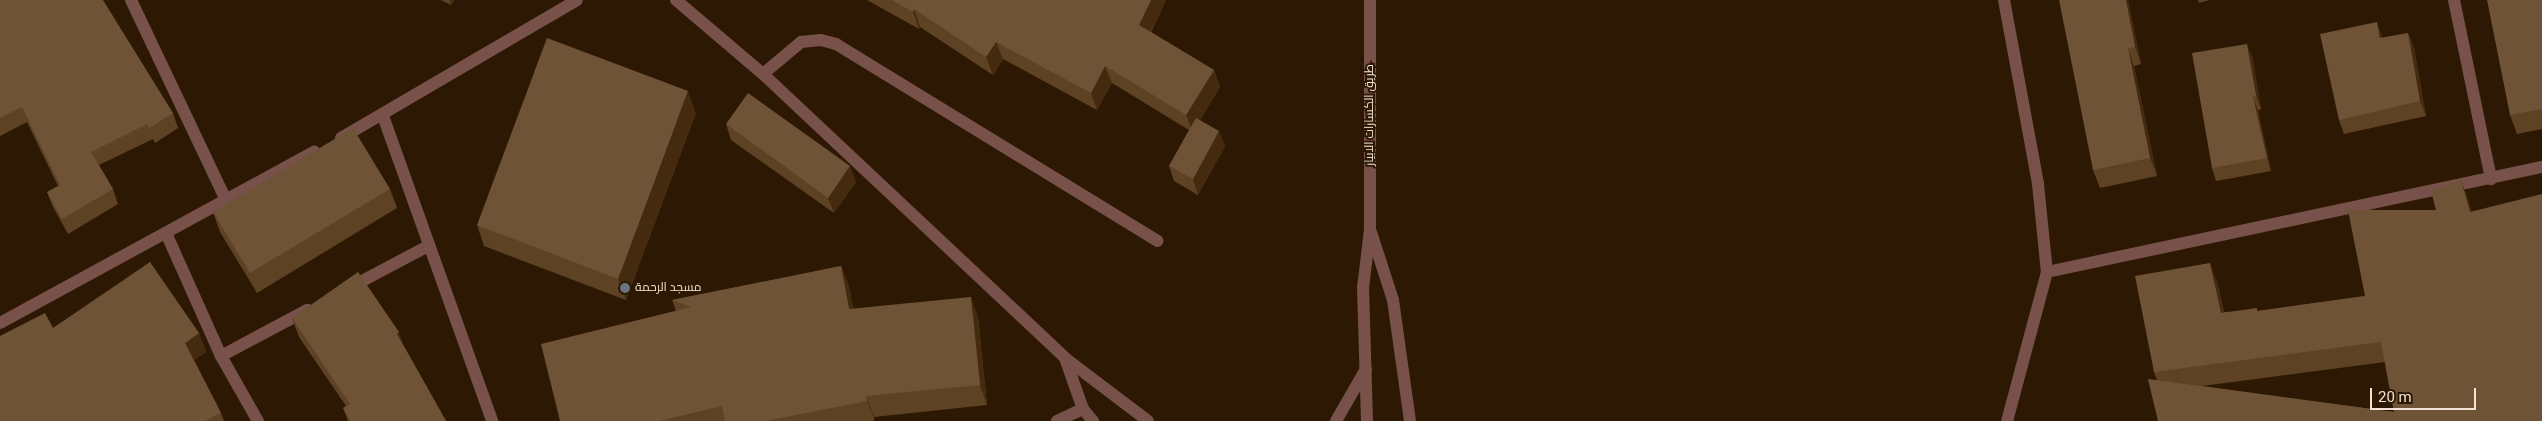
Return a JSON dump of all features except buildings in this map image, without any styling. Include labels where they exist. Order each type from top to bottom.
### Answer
[{"type":"street","points":[[131,0],[226,200]]},
{"type":"street","points":[[0,323],[383,116],[577,0]]},
{"type":"street","points":[[676,0],[763,74],[1065,358],[1148,421]]},
{"type":"street","name":"طريق الكسارات الابيار","points":[[1367,421],[1363,288],[1370,230],[1370,0]]},
{"type":"street","points":[[2004,0],[2038,184],[2047,272],[2008,421]]},
{"type":"street","points":[[2454,0],[2491,179]]},
{"type":"street","points":[[763,74],[801,42],[821,40],[836,44],[1157,241]]},
{"type":"street","points":[[383,116],[492,421]]},
{"type":"street","points":[[2047,272],[2542,167]]},
{"type":"street","name":"طريق الكسارات الابيار","points":[[1370,230],[1393,300],[1410,421]]},
{"type":"street","points":[[166,233],[221,356],[258,421]]},
{"type":"street","points":[[333,296],[428,246]]},
{"type":"street","points":[[221,356],[316,305]]},
{"type":"street","points":[[1065,358],[1083,408],[1093,421]]},
{"type":"street","points":[[1336,421],[1366,369]]},
{"type":"street","points":[[1057,421],[1083,408]]},
{"type":"place","name":"مسجد الرحمة","points":[[625,288]]}]
